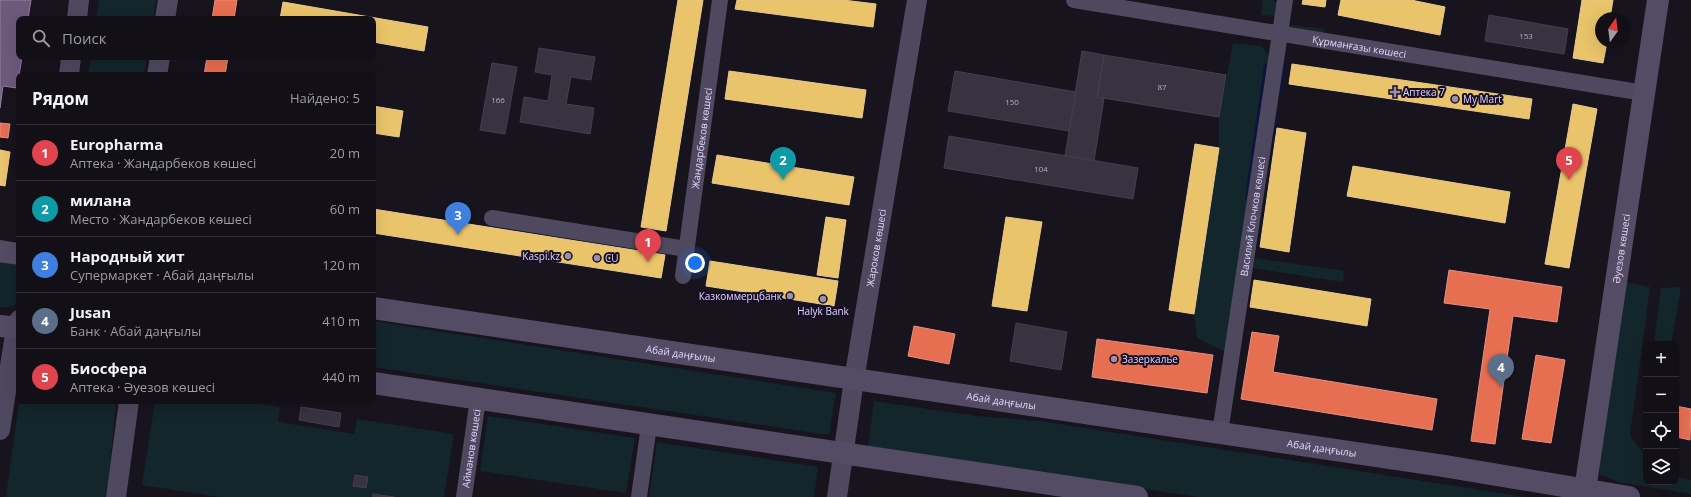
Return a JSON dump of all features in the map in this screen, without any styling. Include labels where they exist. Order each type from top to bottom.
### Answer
[{"type":"main road","name":"Әуезов көшесі","points":[[1584,493],[1658,0]]},
{"type":"main road","points":[[0,251],[16,254]]},
{"type":"main road","name":"Абай даңғылы","points":[[376,308],[1467,470],[1584,493],[1629,497]]},
{"type":"main road","points":[[376,383],[1137,497]]},
{"type":"street","points":[[77,16],[79,0]]},
{"type":"street","points":[[165,16],[168,0]]},
{"type":"street","name":"Жандарбеков көшесі","points":[[683,276],[720,0]]},
{"type":"street","name":"Жароков көшесі","points":[[837,497],[854,380],[917,0]]},
{"type":"street","name":"Құрманғазы көшесі","points":[[1074,0],[1644,93]]},
{"type":"street","name":"Василий Клочков көшесі","points":[[1220,433],[1285,0]]},
{"type":"street","points":[[70,72],[72,60]]},
{"type":"street","points":[[158,72],[160,60]]},
{"type":"street","points":[[492,218],[686,249]]},
{"type":"street","points":[[0,430],[13,325]]},
{"type":"street","name":"Айманов көшесі","points":[[464,497],[478,399]]},
{"type":"street","points":[[116,497],[129,404]]},
{"type":"street","points":[[639,497],[649,425]]},
{"type":"green space","points":[[99,0],[156,0],[153,16],[96,16]]},
{"type":"green space","points":[[1263,0],[1273,0],[1278,3],[1277,16],[1261,15]]},
{"type":"green space","points":[[1290,25],[1325,29],[1322,40],[1286,34]]},
{"type":"green space","points":[[1233,43],[1261,46],[1269,56],[1228,350],[1221,350],[1197,338],[1194,314],[1219,148],[1219,117]]},
{"type":"green space","points":[[90,60],[146,60],[144,72],[88,72]]},
{"type":"green space","points":[[1255,258],[1344,271],[1343,282],[1253,268],[1253,259]]},
{"type":"green space","points":[[0,260],[16,263],[16,303],[9,307],[0,307]]},
{"type":"green space","points":[[1626,282],[1650,287],[1630,435],[1643,453],[1643,485],[1679,485],[1679,478],[1691,480],[1691,494],[1619,482],[1600,475],[1600,462]]},
{"type":"green space","points":[[1681,287],[1672,341],[1654,341],[1661,288]]},
{"type":"green space","points":[[376,321],[836,393],[829,435],[376,367]]},
{"type":"green space","points":[[874,401],[976,416],[1040,421],[1525,497],[1198,497],[868,447]]},
{"type":"green space","points":[[19,404],[116,404],[109,476],[105,497],[6,497]]},
{"type":"green space","points":[[155,404],[260,404],[280,407],[278,422],[354,434],[357,419],[454,434],[444,497],[219,497],[142,485]]},
{"type":"green space","points":[[488,416],[635,438],[626,493],[480,471]]},
{"type":"green space","points":[[657,442],[818,467],[814,497],[649,497]]},
{"type":"building: Жильё","points":[[678,0],[703,0],[666,231],[641,227]]},
{"type":"building: Жильё","points":[[737,0],[843,0],[876,4],[873,27],[735,9]]},
{"type":"building: Жильё","points":[[1303,0],[1326,0],[1325,7],[1302,4]]},
{"type":"building: Жильё","points":[[1341,0],[1411,0],[1445,7],[1440,35],[1338,15]]},
{"type":"building: Жильё","points":[[1582,0],[1613,0],[1611,12],[1595,12],[1595,48],[1606,48],[1603,63],[1573,58]]},
{"type":"building: Жильё","points":[[283,2],[364,16],[281,16]]},
{"type":"building: Жильё","points":[[376,18],[428,27],[424,51],[376,43]]},
{"type":"building: Жильё","points":[[1292,64],[1532,99],[1529,119],[1289,84]]},
{"type":"building: Жильё","points":[[729,71],[866,90],[862,118],[725,99]]},
{"type":"building: Жильё","points":[[1573,104],[1597,109],[1569,268],[1545,264]]},
{"type":"building: Жильё","points":[[376,106],[403,111],[399,137],[376,133]]},
{"type":"building: Жильё","points":[[1277,128],[1306,133],[1289,252],[1260,247]]},
{"type":"building: Жильё","points":[[1195,144],[1219,148],[1194,314],[1169,310]]},
{"type":"building: Жильё","points":[[0,150],[10,152],[5,186],[0,185]]},
{"type":"building: Жильё","points":[[717,155],[854,177],[849,205],[712,183]]},
{"type":"building: Жильё","points":[[1353,166],[1510,192],[1505,223],[1347,196]]},
{"type":"building: Жильё","points":[[376,209],[665,255],[661,278],[376,233]]},
{"type":"building: Жильё","points":[[826,217],[846,220],[838,278],[817,275]]},
{"type":"building: Жильё","points":[[1006,217],[1042,222],[1027,311],[992,306]]},
{"type":"building: Жильё","points":[[710,261],[838,281],[834,306],[706,286]]},
{"type":"building: Жильё","points":[[1254,280],[1371,299],[1367,326],[1250,307]]},
{"type":"building: Торговля","points":[[215,0],[237,0],[234,16],[212,16]]},
{"type":"building: Торговля","points":[[206,60],[228,60],[226,72],[204,72]]},
{"type":"building: Торговля","points":[[0,123],[10,124],[8,138],[0,137]]},
{"type":"building: Торговля","points":[[1449,270],[1562,287],[1557,322],[1513,316],[1495,444],[1471,441],[1490,309],[1444,303]]},
{"type":"building: Торговля","points":[[914,326],[955,334],[949,364],[908,356]]},
{"type":"building: Торговля","points":[[1252,332],[1279,336],[1273,372],[1437,399],[1432,430],[1241,399]]},
{"type":"building: Торговля","points":[[1097,339],[1213,355],[1207,393],[1092,377]]},
{"type":"building: Торговля","points":[[1536,355],[1565,360],[1551,443],[1522,439]]},
{"type":"building: Торговля","points":[[1679,407],[1691,409],[1690,440],[1679,438]]},
{"type":"building: Офисы","points":[[0,0],[31,0],[28,16],[16,16],[16,60],[22,60],[20,72],[16,72],[16,88],[3,86],[0,108]]},
{"type":"building: Прочее","points":[[1489,15],[1568,29],[1564,54],[1485,41]]},
{"type":"building: Прочее","points":[[539,48],[595,57],[591,80],[571,77],[566,104],[594,108],[590,134],[520,122],[524,97],[548,101],[552,75],[535,72]]},
{"type":"building: Прочее","points":[[1082,51],[1104,55],[1097,97],[1104,98],[1094,161],[1065,156]]},
{"type":"building: Прочее","points":[[1104,55],[1226,75],[1219,117],[1097,97]]},
{"type":"building: Прочее","points":[[492,63],[517,67],[505,134],[480,130]]},
{"type":"building: Прочее","points":[[955,71],[1076,92],[1069,131],[948,111]]},
{"type":"building: Прочее","points":[[949,136],[1138,168],[1133,199],[944,168]]},
{"type":"building: Прочее","points":[[1016,323],[1067,332],[1061,370],[1010,361]]},
{"type":"building: Прочее","points":[[301,407],[341,413],[339,427],[299,420]]},
{"type":"building: Прочее","points":[[355,475],[368,477],[366,488],[353,486]]},
{"type":"building: Прочее","points":[[373,494],[394,497],[373,497]]},
{"type":"waterway","points":[[1247,198],[1266,65]]},
{"type":"waterway","points":[[1280,94],[1283,65]]},
{"type":"waterway","points":[[1273,136],[1275,121]]},
{"type":"place","name":"Аптека 7","points":[[1395,92]]},
{"type":"place","name":"My Mart","points":[[1455,99]]},
{"type":"place","name":"милана","points":[[783,180]]},
{"type":"place","name":"Биосфера","points":[[1569,180]]},
{"type":"place","name":"Народный хит","points":[[458,235]]},
{"type":"place","name":"Kaspi.kz","points":[[568,256]]},
{"type":"place","name":"CU","points":[[597,258]]},
{"type":"place","name":"Europharma","points":[[648,262]]},
{"type":"place","name":"Казкоммерцбанк","points":[[790,296]]},
{"type":"place","name":"Halyk Bank","points":[[823,299]]},
{"type":"place","name":"Зазеркалье","points":[[1114,359]]},
{"type":"place","name":"Jusan","points":[[1501,387]]}]
